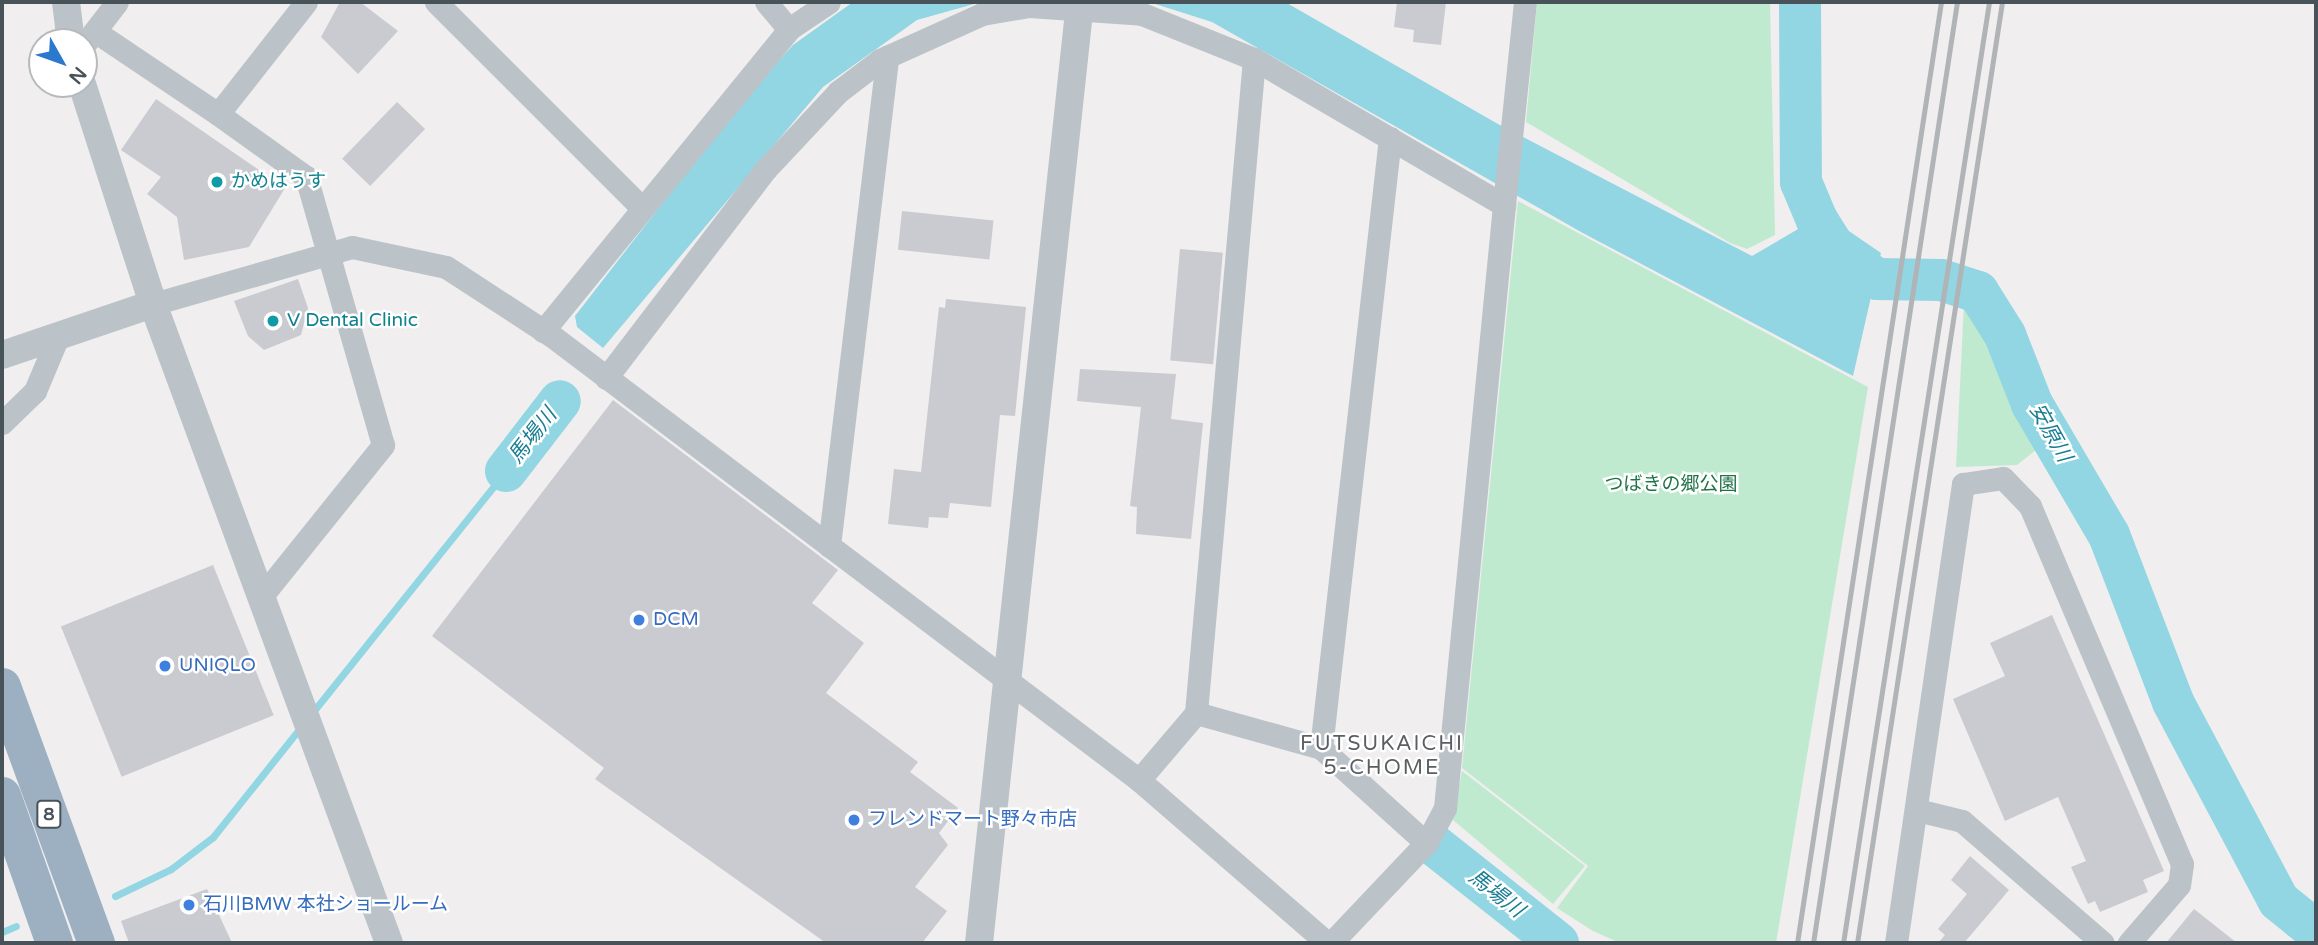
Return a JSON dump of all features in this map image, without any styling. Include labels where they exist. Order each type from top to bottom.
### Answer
[{"type":"highway","name":"8","points":[[2,686],[96,943]]},
{"type":"highway","name":"8","points":[[2,795],[51,941]]},
{"type":"street","points":[[66,2],[78,28]]},
{"type":"street","points":[[94,28],[117,2]]},
{"type":"street","points":[[218,114],[306,2]]},
{"type":"street","points":[[436,2],[639,206]]},
{"type":"street","points":[[766,2],[789,29]]},
{"type":"street","points":[[548,333],[639,206],[789,29],[829,2]]},
{"type":"street","points":[[2,355],[153,303],[352,247],[446,267],[548,333],[1139,780],[1329,943],[1426,843],[1445,808],[1525,2]]},
{"type":"street","points":[[602,376],[766,169],[838,92],[887,56],[982,14],[1029,6],[1079,7],[1142,14],[1254,59],[1504,205]]},
{"type":"street","points":[[979,943],[1079,7]]},
{"type":"street","points":[[98,48],[218,114],[306,177],[324,254],[383,445],[261,597]]},
{"type":"street","points":[[830,546],[887,56]]},
{"type":"street","points":[[1139,780],[1196,713],[1254,59]]},
{"type":"street","points":[[87,98],[153,303],[389,943]]},
{"type":"street","points":[[1321,748],[1390,138]]},
{"type":"street","points":[[2,423],[34,391],[59,334]]},
{"type":"street","points":[[1896,943],[1963,484],[2003,478],[2030,506],[2182,864],[2179,886],[2129,943]]},
{"type":"street","points":[[1196,713],[1321,748],[1426,843]]},
{"type":"street","points":[[1917,810],[1962,821],[2103,943]]},
{"type":"green space","points":[[1537,2],[1770,2],[1775,235],[1747,249],[1730,243],[1526,122]]},
{"type":"green space","name":"つばきの郷公園","points":[[1518,201],[1868,387],[1776,943],[1620,943],[1593,931],[1557,908],[1588,866],[1462,768]]},
{"type":"green space","points":[[1964,303],[1985,322],[2017,403],[2042,445],[2017,465],[1956,467]]},
{"type":"green space","points":[[1462,771],[1585,866],[1553,904],[1453,820]]},
{"type":"water","points":[[853,2],[981,2],[917,20],[823,87],[603,348],[577,327],[575,316],[741,102],[793,45]]},
{"type":"water","points":[[1149,2],[1285,2],[1498,124],[1752,256],[1824,214],[1881,253],[1853,376],[1581,232],[1212,22]]},
{"type":"building","points":[[340,2],[360,2],[398,31],[358,74],[321,37]]},
{"type":"building","points":[[1397,2],[1446,2],[1441,45],[1413,42],[1414,30],[1394,27]]},
{"type":"building","name":"かめはうす","points":[[156,99],[285,188],[249,247],[184,260],[177,217],[147,194],[161,177],[121,150]]},
{"type":"building","points":[[397,102],[425,129],[370,186],[342,159]]},
{"type":"building","points":[[902,211],[993,221],[989,259],[898,250]]},
{"type":"building","points":[[1180,249],[1223,253],[1213,364],[1170,361]]},
{"type":"building","name":"V Dental Clinic","points":[[298,279],[308,308],[301,335],[264,350],[248,336],[234,301]]},
{"type":"building","points":[[946,299],[1026,307],[1015,416],[1000,415],[991,507],[950,503],[948,518],[929,517],[928,528],[888,524],[894,469],[921,472],[939,307],[945,308]]},
{"type":"building","points":[[1080,369],[1176,374],[1171,419],[1203,423],[1191,539],[1136,534],[1137,507],[1130,506],[1141,407],[1077,401]]},
{"type":"building","name":"DCM","points":[[613,400],[838,570],[812,603],[864,643],[826,693],[918,762],[910,772],[958,808],[939,833],[948,845],[915,887],[947,911],[922,943],[826,943],[595,779],[604,768],[432,636]]},
{"type":"building","name":"UNIQLO","points":[[213,565],[274,715],[122,777],[61,626]]},
{"type":"building","points":[[2052,615],[2164,871],[2143,880],[2148,892],[2100,912],[2095,901],[2088,904],[2071,867],[2086,861],[2058,797],[2005,821],[1953,699],[2005,676],[1990,643]]},
{"type":"building","points":[[1970,856],[2009,890],[1964,943],[1938,943],[1945,935],[1938,929],[1967,894],[1951,880]]},
{"type":"building","name":"石川BMW 本社ショールーム","points":[[207,889],[232,943],[129,943],[121,921]]},
{"type":"building","points":[[2194,909],[2237,943],[2166,943]]},
{"type":"waterway","name":"安原川","points":[[1800,2],[1801,182],[1817,220],[1837,252],[1877,279],[1941,280],[1978,292],[2005,335],[2032,404],[2109,535],[2173,702],[2279,901],[2316,931]]},
{"type":"waterway","name":"馬場川","points":[[506,471],[560,401]]},
{"type":"waterway","points":[[312,713],[506,471]]},
{"type":"waterway","points":[[115,896],[171,869],[213,837],[300,728]]},
{"type":"waterway","name":"馬場川","points":[[1434,845],[1558,943]]},
{"type":"waterway","points":[[2,932],[16,926]]},
{"type":"railway","points":[[1797,943],[1941,2]]},
{"type":"railway","points":[[1813,943],[1957,2]]},
{"type":"railway","points":[[1843,943],[1989,2]]},
{"type":"railway","points":[[1857,943],[2002,2]]},
{"type":"place","name":"かめはうす","points":[[217,182]]},
{"type":"place","name":"V Dental Clinic","points":[[273,321]]},
{"type":"place","name":"DCM","points":[[639,620]]},
{"type":"place","name":"UNIQLO","points":[[165,666]]},
{"type":"place","name":"フレンドマート野々市店","points":[[854,820]]},
{"type":"place","name":"石川BMW 本社ショールーム","points":[[189,905]]},
{"type":"district","name":"FUTSUKAICHI 5-CHOME","points":[[1382,756]]}]
